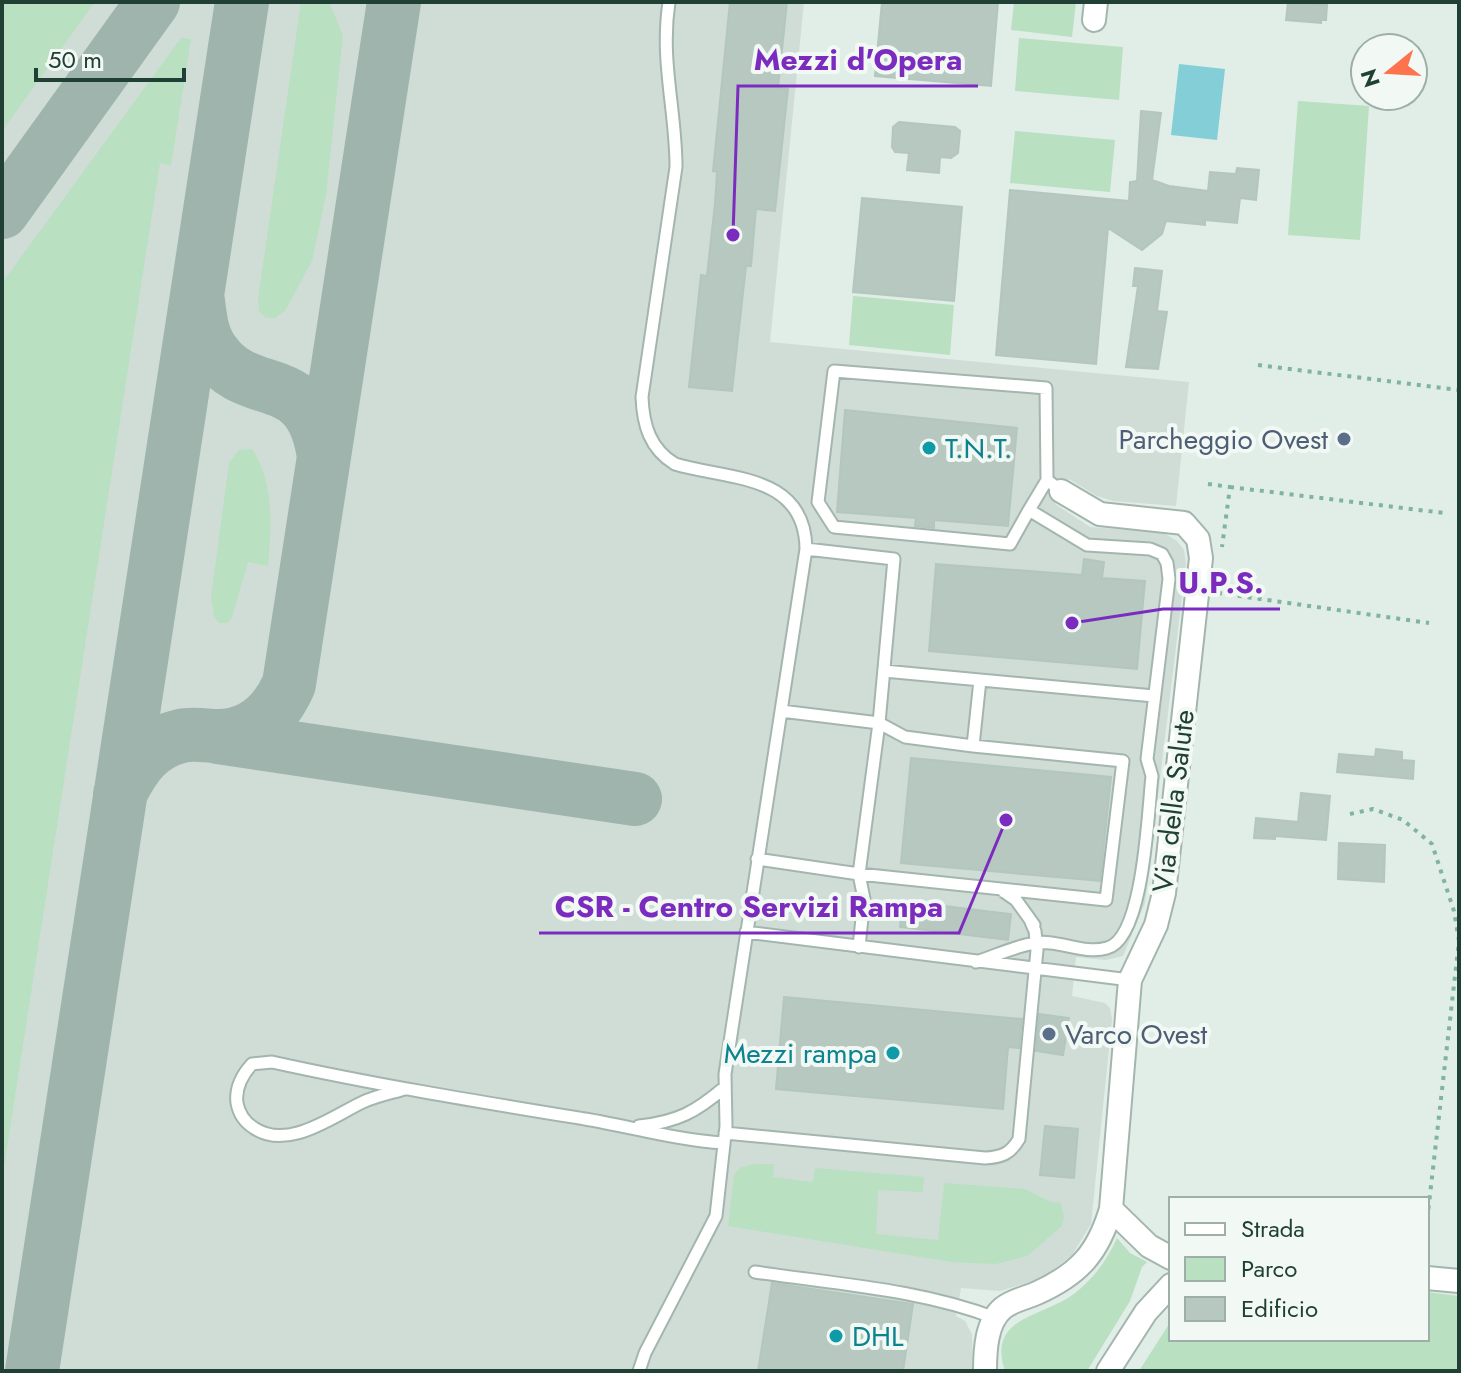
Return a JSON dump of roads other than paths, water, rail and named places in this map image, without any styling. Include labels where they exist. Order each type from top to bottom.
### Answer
[{"type":"street","name":"Via della Salute","points":[[995,1318],[1002,1308],[1059,1282],[1084,1263],[1103,1236],[1111,1209],[1130,980],[1156,925],[1164,893],[1201,558],[1198,539],[1184,523],[1100,514],[1054,486]]},
{"type":"street","points":[[1111,1209],[1149,1246],[1169,1257]]},
{"type":"street","points":[[1429,1278],[1459,1281]]},
{"type":"street","points":[[1108,1371],[1146,1312],[1169,1287]]},
{"type":"street","points":[[991,1371],[985,1360],[987,1336],[995,1318]]},
{"type":"lane","points":[[639,1371],[645,1353],[716,1216],[724,1138],[725,1087],[806,549],[806,533],[797,514],[773,489],[756,480],[675,464],[665,458],[650,438],[643,416],[642,397],[676,167],[666,74],[669,2]]},
{"type":"lane","points":[[834,371],[1046,388],[1054,486],[1029,510],[1010,544],[834,527],[818,502],[834,371]]},
{"type":"lane","points":[[976,962],[1036,942],[1097,950],[1112,947],[1123,935],[1138,902],[1152,776],[1147,759],[1169,579],[1167,563],[1162,554],[1150,549],[1087,545],[1029,510]]},
{"type":"lane","points":[[806,549],[894,559],[879,723],[859,874],[864,899],[859,947]]},
{"type":"lane","points":[[884,671],[1154,696]]},
{"type":"lane","points":[[973,746],[980,680]]},
{"type":"lane","points":[[757,859],[1002,891],[1106,900],[1123,761],[905,737],[879,723],[781,711]]},
{"type":"lane","points":[[1002,891],[1016,900],[1031,922],[1059,945]]},
{"type":"lane","points":[[405,1089],[366,1101],[332,1120],[280,1135],[262,1133],[251,1126],[241,1115],[237,1103],[242,1075],[252,1064],[272,1062],[694,1141],[724,1138],[1000,1157],[1012,1151],[1019,1139],[1035,969],[1036,942],[1031,922]]},
{"type":"lane","points":[[746,932],[1130,980]]},
{"type":"lane","points":[[619,1125],[664,1123],[690,1114],[725,1087]]},
{"type":"lane","points":[[755,1272],[928,1297],[958,1303],[995,1318]]},
{"type":"water","points":[[1179,64],[1225,69],[1217,140],[1171,135]]},
{"type":"place","name":"Mezzi d'Opera","points":[[733,235]]},
{"type":"place","name":"Parcheggio Ovest","points":[[1344,439]]},
{"type":"place","name":"T.N.T.","points":[[929,448]]},
{"type":"place","name":"U.P.S.","points":[[1072,623]]},
{"type":"place","name":"CSR - Centro Servizi Rampa","points":[[1006,820]]},
{"type":"place","name":"Varco Ovest","points":[[1049,1034]]},
{"type":"place","name":"Mezzi rampa","points":[[893,1053]]},
{"type":"place","name":"DHL","points":[[836,1336]]}]
